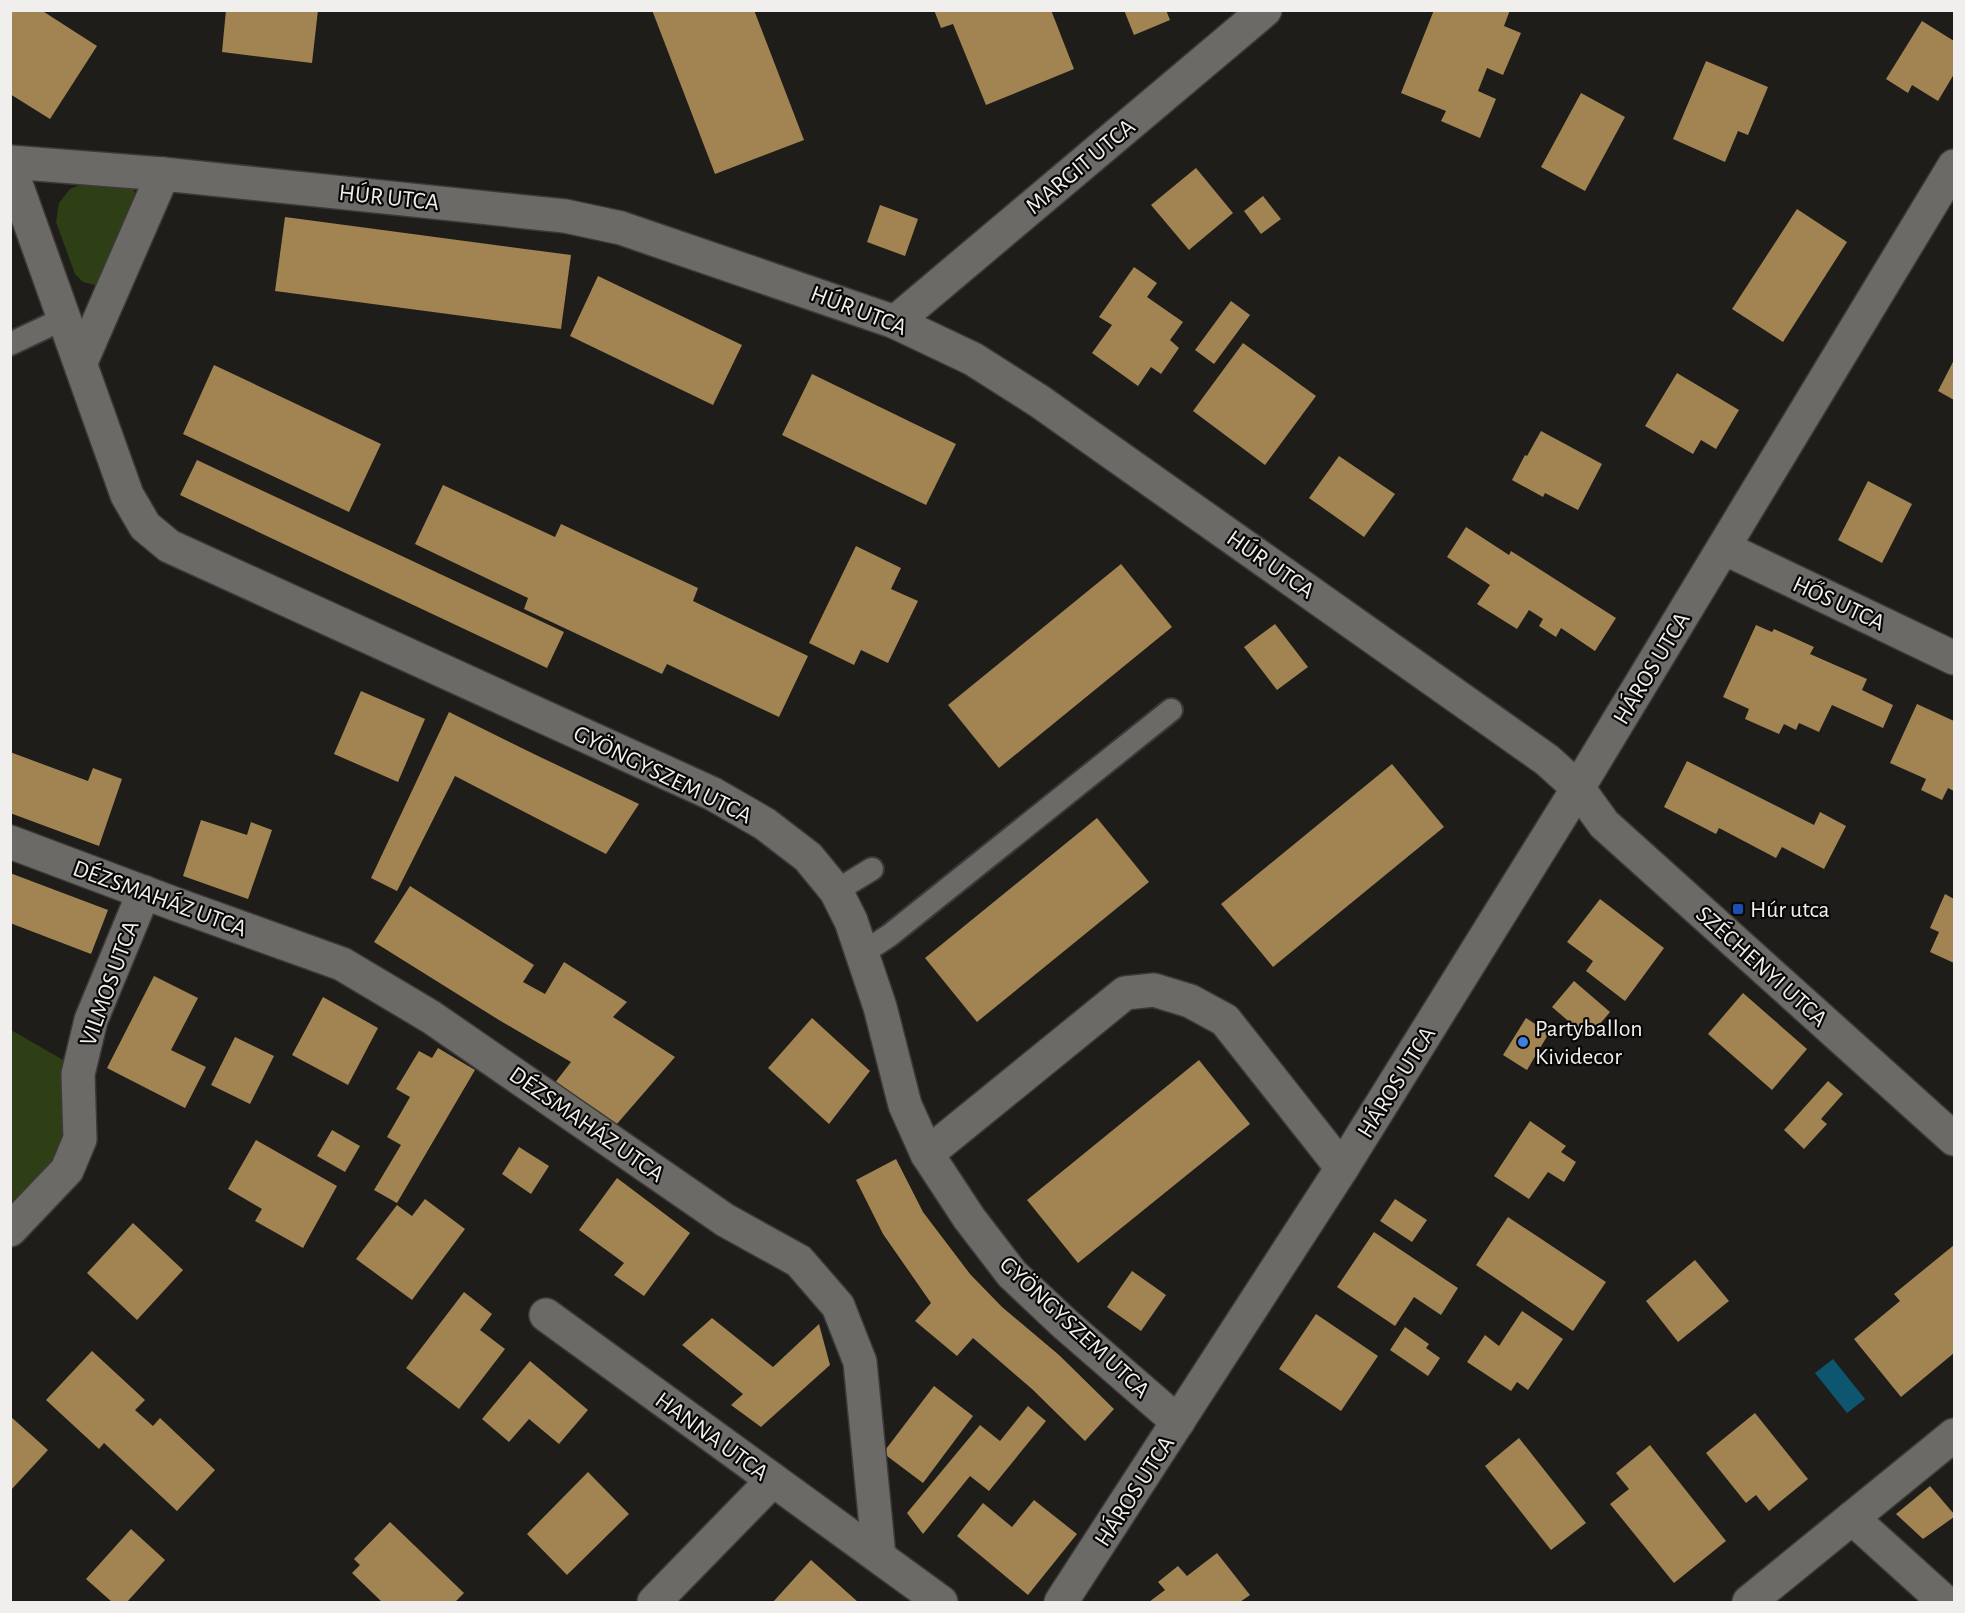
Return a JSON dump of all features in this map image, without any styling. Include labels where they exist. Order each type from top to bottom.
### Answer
[{"type":"street","name":"MARGIT UTCA","points":[[895,322],[1265,10]]},
{"type":"street","name":"HÚR UTCA","points":[[10,162],[163,174],[565,216],[621,228],[895,322],[973,359],[1039,401],[1547,760],[1578,788]]},
{"type":"street","name":"HÁROS UTCA","points":[[1061,1602],[1342,1168],[1578,788],[1954,166]]},
{"type":"street","name":"GYÖNGYSZEM UTCA","points":[[10,167],[127,495],[145,526],[169,546],[713,794],[765,824],[808,857],[836,891],[851,921],[880,1007],[905,1105],[927,1154],[969,1218],[1012,1274],[1064,1323],[1178,1422]]},
{"type":"street","points":[[81,362],[163,174]]},
{"type":"street","name":"HŐS UTCA","points":[[1724,548],[1954,658]]},
{"type":"street","name":"SZÉCHENYI UTCA","points":[[1578,788],[1604,824],[1954,1139]]},
{"type":"street","name":"DÉZSMAHÁZ UTCA","points":[[10,842],[342,964],[431,1017],[725,1221],[799,1261],[838,1305],[860,1362],[879,1557]]},
{"type":"street","name":"VILMOS UTCA","points":[[10,1230],[67,1170],[80,1138],[78,1074],[91,1020],[144,892]]},
{"type":"street","name":"HÁROS UTCA","points":[[927,1154],[1125,993],[1154,990],[1190,1001],[1225,1020],[1342,1168]]},
{"type":"street","name":"HANNA UTCA","points":[[546,1315],[879,1557]]},
{"type":"street","points":[[1749,1602],[1954,1435]]},
{"type":"street","points":[[654,1602],[773,1480]]},
{"type":"street","points":[[1852,1518],[1945,1602]]},
{"type":"street","points":[[879,1557],[941,1602]]},
{"type":"lane","points":[[10,344],[64,318]]},
{"type":"lane","points":[[863,953],[899,928],[1171,710]]},
{"type":"lane","points":[[836,891],[872,869]]},
{"type":"green space","points":[[91,180],[124,182],[134,190],[137,204],[105,279],[95,285],[83,282],[75,274],[56,222],[59,203],[70,189]]},
{"type":"green space","points":[[11,1030],[65,1061],[66,1128],[53,1161],[11,1205]]},
{"type":"water","points":[[1833,1359],[1865,1399],[1847,1413],[1815,1373]]},
{"type":"building","points":[[10,10],[41,10],[97,46],[50,119],[10,94]]},
{"type":"building","points":[[226,10],[318,10],[312,63],[222,52]]},
{"type":"building","points":[[652,10],[754,10],[804,140],[715,174]]},
{"type":"building","points":[[934,10],[1051,10],[1074,69],[986,105],[953,24],[941,28]]},
{"type":"building","points":[[1124,10],[1166,10],[1170,20],[1134,35]]},
{"type":"building","points":[[1434,10],[1510,10],[1504,26],[1521,33],[1503,75],[1487,68],[1478,91],[1496,99],[1480,138],[1441,121],[1446,111],[1401,93]]},
{"type":"building","points":[[1922,21],[1954,41],[1954,74],[1938,101],[1912,85],[1908,93],[1886,79]]},
{"type":"building","points":[[1706,61],[1768,87],[1748,135],[1738,131],[1725,162],[1673,139]]},
{"type":"building","points":[[1581,93],[1625,117],[1585,191],[1541,167]]},
{"type":"building","points":[[1196,168],[1233,213],[1189,250],[1151,205]]},
{"type":"building","points":[[1263,196],[1281,219],[1261,234],[1244,211]]},
{"type":"building","points":[[880,205],[918,219],[905,256],[867,242]]},
{"type":"building","points":[[1797,209],[1847,242],[1783,342],[1732,309]]},
{"type":"building","points":[[285,217],[571,255],[561,329],[275,291]]},
{"type":"building","points":[[1134,267],[1157,283],[1147,297],[1183,322],[1170,340],[1179,348],[1161,374],[1151,367],[1138,386],[1092,353],[1112,325],[1099,317]]},
{"type":"building","points":[[598,276],[742,345],[713,405],[570,336]]},
{"type":"building","points":[[1231,301],[1250,315],[1214,364],[1195,350]]},
{"type":"building","points":[[1243,343],[1316,396],[1265,465],[1193,411]]},
{"type":"building","points":[[1954,360],[1954,400],[1938,391]]},
{"type":"building","points":[[214,365],[381,444],[349,512],[183,434]]},
{"type":"building","points":[[1677,373],[1739,410],[1716,449],[1701,440],[1693,454],[1645,426]]},
{"type":"building","points":[[812,374],[956,444],[926,505],[782,435]]},
{"type":"building","points":[[1541,431],[1602,464],[1578,510],[1545,493],[1543,497],[1512,480]]},
{"type":"building","points":[[1339,456],[1395,494],[1364,537],[1309,498]]},
{"type":"building","points":[[197,460],[564,632],[547,668],[180,495]]},
{"type":"building","points":[[1868,481],[1912,504],[1882,563],[1838,540]]},
{"type":"building","points":[[443,485],[555,537],[561,524],[698,588],[693,601],[808,656],[779,717],[667,664],[662,674],[524,609],[528,598],[415,544]]},
{"type":"building","points":[[1466,527],[1509,555],[1511,551],[1616,618],[1595,651],[1561,628],[1556,637],[1539,626],[1543,619],[1529,610],[1517,629],[1477,604],[1490,585],[1447,557]]},
{"type":"building","points":[[856,546],[901,568],[891,589],[918,601],[888,663],[861,650],[854,665],[809,643]]},
{"type":"building","points":[[1121,564],[1172,627],[999,768],[948,705]]},
{"type":"building","points":[[1275,624],[1308,667],[1277,690],[1244,647]]},
{"type":"building","points":[[1756,625],[1772,632],[1774,629],[1814,647],[1810,654],[1867,679],[1862,690],[1893,705],[1883,728],[1832,705],[1819,732],[1799,723],[1796,730],[1784,724],[1779,734],[1745,719],[1749,709],[1723,697]]},
{"type":"building","points":[[361,691],[425,719],[398,782],[334,754]]},
{"type":"building","points":[[1917,704],[1954,721],[1954,791],[1948,788],[1942,800],[1921,790],[1926,779],[1890,763]]},
{"type":"building","points":[[449,712],[639,804],[606,854],[455,776],[397,891],[371,878]]},
{"type":"building","points":[[10,752],[88,781],[93,768],[122,779],[99,846],[10,813]]},
{"type":"building","points":[[1687,761],[1814,825],[1820,812],[1846,826],[1824,869],[1782,847],[1776,858],[1719,828],[1716,834],[1664,807]]},
{"type":"building","points":[[1392,764],[1444,827],[1273,967],[1221,904]]},
{"type":"building","points":[[1097,818],[1149,882],[977,1022],[925,958]]},
{"type":"building","points":[[201,820],[247,835],[251,822],[272,830],[248,899],[183,876]]},
{"type":"building","points":[[10,873],[108,910],[91,954],[10,923]]},
{"type":"building","points":[[410,886],[534,965],[523,982],[545,994],[564,962],[627,1002],[613,1017],[675,1057],[616,1125],[554,1084],[571,1062],[374,942]]},
{"type":"building","points":[[1945,894],[1954,899],[1954,963],[1930,952],[1939,932],[1930,928]]},
{"type":"building","points":[[1600,899],[1664,948],[1625,1001],[1586,971],[1593,961],[1567,942]]},
{"type":"building","points":[[154,976],[198,998],[171,1050],[206,1067],[185,1108],[107,1068]]},
{"type":"building","points":[[1574,981],[1610,1012],[1588,1038],[1552,1007]]},
{"type":"building","points":[[1743,993],[1807,1049],[1772,1090],[1708,1034]]},
{"type":"building","points":[[323,997],[378,1028],[348,1085],[292,1055]]},
{"type":"building","points":[[812,1018],[870,1071],[829,1124],[768,1068]]},
{"type":"building","points":[[1526,1018],[1549,1033],[1527,1070],[1503,1055]]},
{"type":"building","points":[[235,1037],[274,1056],[250,1104],[211,1085]]},
{"type":"building","points":[[438,1048],[475,1070],[397,1203],[374,1190],[401,1145],[387,1137],[410,1097],[396,1089],[419,1051],[432,1058]]},
{"type":"building","points":[[1199,1060],[1250,1124],[1078,1263],[1027,1200]]},
{"type":"building","points":[[1828,1081],[1843,1094],[1821,1119],[1827,1124],[1804,1149],[1784,1130]]},
{"type":"building","points":[[1530,1121],[1566,1146],[1561,1152],[1576,1162],[1564,1182],[1548,1172],[1529,1199],[1494,1176]]},
{"type":"building","points":[[332,1130],[360,1146],[345,1172],[317,1156]]},
{"type":"building","points":[[256,1140],[337,1186],[303,1248],[255,1221],[262,1209],[228,1189]]},
{"type":"building","points":[[519,1147],[549,1166],[531,1194],[502,1174]]},
{"type":"building","points":[[896,1159],[923,1212],[970,1274],[1002,1307],[1059,1355],[1114,1409],[1085,1441],[1032,1389],[973,1338],[957,1356],[915,1321],[931,1303],[883,1234],[856,1180]]},
{"type":"building","points":[[617,1178],[690,1233],[644,1296],[614,1275],[624,1263],[579,1230]]},
{"type":"building","points":[[425,1199],[465,1229],[412,1300],[356,1259],[397,1205],[412,1216]]},
{"type":"building","points":[[1395,1199],[1427,1220],[1412,1242],[1380,1221]]},
{"type":"building","points":[[1508,1217],[1606,1282],[1573,1331],[1476,1265]]},
{"type":"building","points":[[133,1223],[183,1270],[137,1320],[87,1273]]},
{"type":"building","points":[[1374,1232],[1458,1288],[1441,1315],[1414,1297],[1395,1326],[1337,1287]]},
{"type":"building","points":[[1954,1245],[1954,1353],[1901,1397],[1854,1339],[1900,1301],[1894,1294]]},
{"type":"building","points":[[1695,1260],[1729,1301],[1678,1342],[1646,1301]]},
{"type":"building","points":[[1132,1271],[1166,1295],[1141,1331],[1107,1307]]},
{"type":"building","points":[[464,1292],[492,1314],[480,1330],[505,1349],[459,1409],[406,1368]]},
{"type":"building","points":[[1522,1311],[1563,1339],[1528,1390],[1517,1382],[1511,1391],[1467,1362],[1485,1335],[1499,1346]]},
{"type":"building","points":[[1316,1314],[1378,1356],[1341,1411],[1279,1369]]},
{"type":"building","points":[[712,1318],[773,1367],[819,1324],[830,1365],[761,1427],[731,1405],[743,1394],[682,1345]]},
{"type":"building","points":[[1405,1327],[1429,1344],[1426,1348],[1440,1358],[1428,1376],[1390,1350]]},
{"type":"building","points":[[92,1351],[145,1400],[135,1410],[153,1426],[160,1418],[215,1470],[177,1511],[104,1443],[99,1449],[46,1400]]},
{"type":"building","points":[[530,1361],[588,1410],[559,1444],[529,1419],[509,1442],[482,1419]]},
{"type":"building","points":[[934,1386],[973,1416],[923,1483],[883,1453]]},
{"type":"building","points":[[1028,1406],[1046,1421],[989,1491],[970,1476],[923,1534],[907,1513],[980,1425],[1000,1441]]},
{"type":"building","points":[[1755,1413],[1808,1479],[1769,1511],[1756,1495],[1746,1503],[1706,1453]]},
{"type":"building","points":[[10,1416],[48,1450],[10,1491]]},
{"type":"building","points":[[1519,1438],[1586,1523],[1551,1550],[1485,1466]]},
{"type":"building","points":[[1650,1445],[1726,1541],[1674,1583],[1610,1504],[1629,1489],[1616,1473]]},
{"type":"building","points":[[588,1472],[629,1514],[567,1575],[527,1534]]},
{"type":"building","points":[[1930,1486],[1954,1514],[1954,1517],[1923,1539],[1896,1514]]},
{"type":"building","points":[[1034,1500],[1077,1534],[1028,1595],[957,1536],[983,1503],[1012,1527]]},
{"type":"building","points":[[390,1522],[464,1593],[455,1602],[382,1602],[352,1573],[360,1565],[354,1559]]},
{"type":"building","points":[[131,1529],[165,1560],[127,1602],[112,1602],[86,1579]]},
{"type":"building","points":[[1217,1553],[1250,1595],[1240,1602],[1149,1602],[1165,1590],[1158,1582],[1178,1566],[1187,1576]]},
{"type":"building","points":[[811,1560],[858,1602],[773,1602]]},
{"type":"place","name":"Húr utca","points":[[1738,909]]},
{"type":"place","name":"Partyballon Kividecor","points":[[1523,1042]]}]
